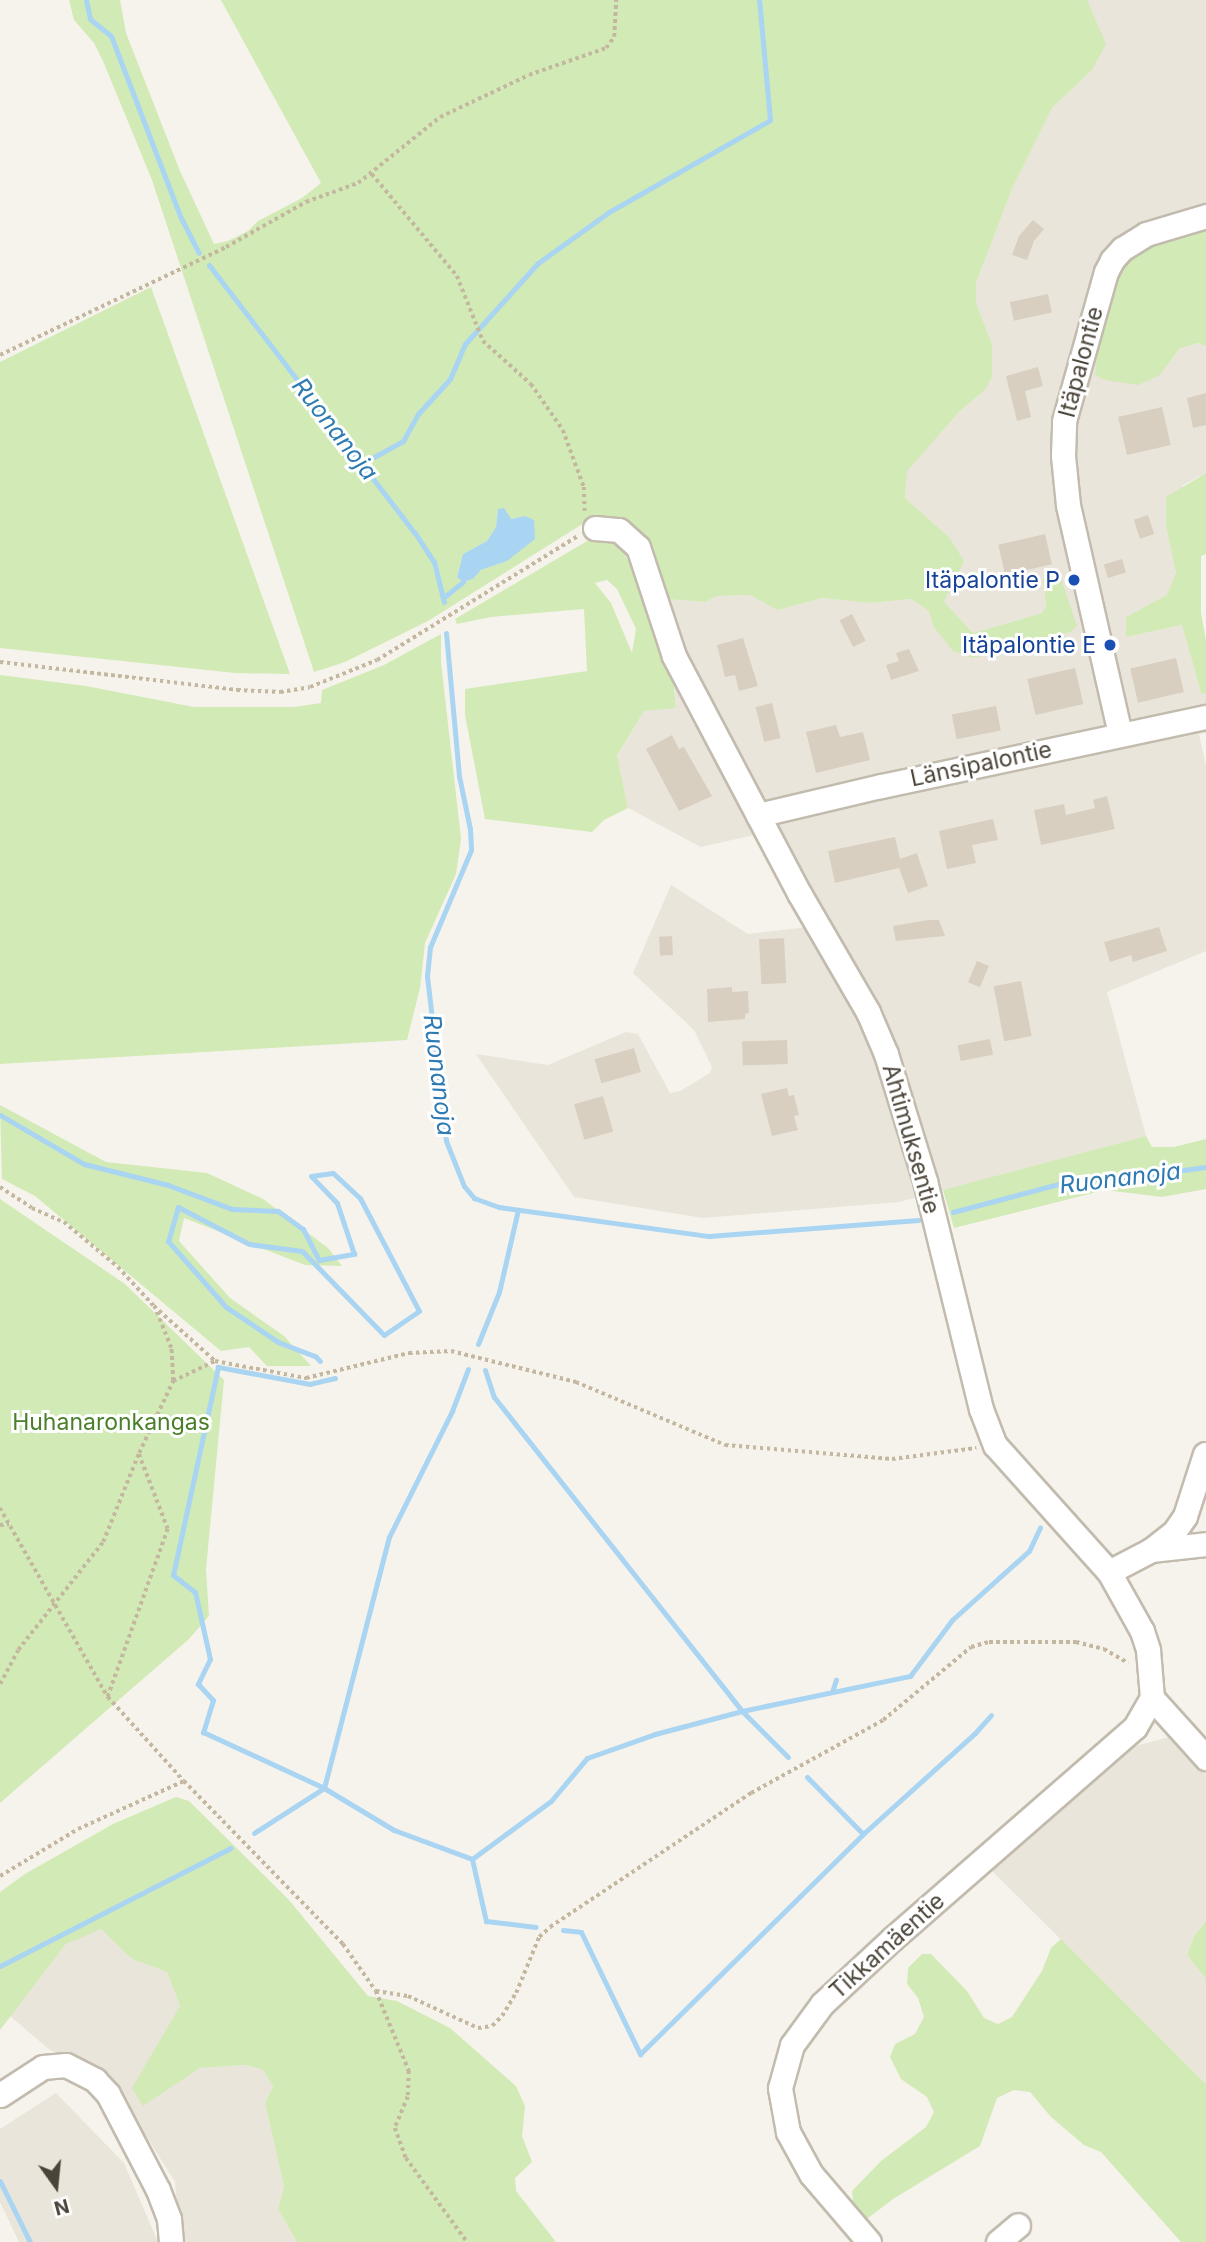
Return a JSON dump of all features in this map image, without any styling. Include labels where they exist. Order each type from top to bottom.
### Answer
[{"type":"street","name":"Itäpalontie","points":[[1120,734],[1068,505],[1063,456],[1064,421],[1106,272],[1112,260],[1122,249],[1146,234],[1206,216]]},
{"type":"street","name":"Ahtimuksentie","points":[[591,530],[619,530],[638,547],[674,656],[758,815],[868,1012],[886,1054],[925,1181],[981,1409],[995,1445],[1109,1572],[1142,1631],[1151,1675],[1152,1699]]},
{"type":"street","name":"Länsipalontie","points":[[758,815],[1206,717]]},
{"type":"street","points":[[1109,1572],[1151,1550],[1174,1532],[1185,1516],[1205,1454]]},
{"type":"street","points":[[1151,1550],[1206,1544]]},
{"type":"street","points":[[1152,1699],[1206,1758]]},
{"type":"street","name":"Tikkamäentie","points":[[869,2242],[811,2174],[788,2132],[780,2088],[792,2045],[822,2004],[882,1948],[1135,1727],[1152,1699]]},
{"type":"street","points":[[0,2095],[43,2067],[66,2065],[95,2080],[108,2094],[158,2190],[169,2219],[171,2242]]},
{"type":"street","points":[[998,2242],[1018,2225]]},
{"type":"path","points":[[0,355],[226,247],[306,202],[372,174],[440,117],[528,75],[607,48],[614,37],[616,0]]},
{"type":"path","points":[[0,662],[237,690],[280,692],[310,687],[377,660],[591,530],[584,487],[563,430],[531,384],[483,341],[457,276],[372,174]]},
{"type":"path","points":[[0,1187],[32,1208],[64,1222],[118,1266],[154,1306],[215,1362],[306,1378],[409,1353],[451,1351],[576,1382],[725,1445],[892,1459],[995,1445]]},
{"type":"path","points":[[0,1684],[18,1650],[103,1542],[139,1453],[173,1381],[172,1348],[154,1306]]},
{"type":"path","points":[[173,1381],[215,1362]]},
{"type":"path","points":[[108,1697],[168,1529],[139,1453]]},
{"type":"path","points":[[0,1508],[108,1697],[184,1781],[344,1944],[376,1991],[409,2071],[408,2097],[395,2128],[406,2158],[467,2242]]},
{"type":"path","points":[[0,1525],[9,1524]]},
{"type":"path","points":[[376,1991],[408,1996],[478,2028],[492,2026],[502,2016],[516,1993],[539,1937],[550,1927],[751,1793],[883,1720],[971,1647],[989,1642],[1076,1642],[1104,1649],[1151,1675]]},
{"type":"path","points":[[0,1876],[78,1829],[184,1781]]},
{"type":"shaded area","points":[[1087,0],[1206,0],[1206,225],[1160,375],[1179,349],[1199,343],[1206,346],[1206,473],[1183,485],[1166,526],[1176,573],[1168,595],[1126,617],[1126,637],[1182,625],[1201,693],[1206,694],[1206,733],[1199,734],[1206,766],[1206,951],[1107,992],[1146,1136],[899,1202],[703,1218],[574,1197],[476,1054],[548,1065],[626,1032],[638,1034],[670,1093],[680,1091],[710,1073],[712,1067],[694,1030],[633,973],[671,885],[748,934],[808,927],[754,835],[701,847],[628,808],[617,757],[644,711],[676,707],[666,599],[705,602],[717,596],[751,595],[778,610],[822,598],[870,603],[911,599],[929,611],[933,626],[972,658],[1028,648],[1037,640],[1070,632],[1043,579],[1046,606],[1042,613],[973,633],[943,602],[949,537],[905,498],[906,471],[960,411],[985,390],[992,344],[976,303],[976,283],[1012,189],[1052,108],[1092,70]]},
{"type":"shaded area","points":[[1169,1737],[1206,1775],[1206,1921],[1194,1936],[1187,1955],[1206,1979],[1206,2084],[988,1867],[1132,1747]]},
{"type":"shaded area","points":[[101,1928],[132,1959],[167,1972],[180,2006],[177,2082],[200,2068],[246,2065],[263,2070],[273,2086],[265,2103],[284,2187],[278,2209],[297,2242],[180,2242],[175,2182],[120,2094],[83,2064],[50,2050],[10,2016],[66,1944]]},
{"type":"shaded area","points":[[56,2093],[124,2163],[158,2242],[19,2242],[0,2202],[0,2129]]},
{"type":"green space","points":[[69,0],[120,0],[126,33],[180,171],[214,244],[228,241],[248,231],[258,221],[302,198],[321,183],[221,0],[1087,0],[1106,44],[1092,70],[1052,108],[1012,189],[976,283],[976,303],[992,344],[992,377],[985,390],[960,411],[907,471],[905,498],[949,537],[964,561],[944,602],[973,633],[1042,613],[1046,606],[1043,579],[1058,570],[1077,626],[1070,632],[1037,640],[1028,648],[972,658],[953,651],[933,626],[929,611],[911,599],[870,603],[822,598],[778,610],[750,595],[717,596],[705,602],[666,599],[637,530],[620,521],[592,518],[428,621],[345,662],[314,672],[152,180],[103,61],[94,43],[74,20]],"holes":[[[498,509],[511,519],[525,516],[507,561],[481,570],[473,579],[463,582],[457,577],[463,554],[487,541],[496,527]]]},
{"type":"green space","points":[[1206,225],[1206,346],[1198,343],[1179,349],[1160,375],[1138,385],[1105,380],[1095,375],[1101,324],[1117,274],[1137,251]]},
{"type":"green space","points":[[151,287],[290,674],[235,673],[0,648],[0,362]]},
{"type":"green space","points":[[1206,473],[1206,554],[1201,556],[1201,613],[1206,640],[1206,694],[1201,693],[1182,625],[1126,637],[1126,617],[1167,595],[1176,573],[1166,526],[1166,497]]},
{"type":"green space","points":[[599,534],[619,541],[672,669],[676,708],[644,711],[617,756],[628,808],[604,820],[592,832],[485,819],[465,715],[465,689],[587,671],[584,609],[491,617],[457,624],[455,619]],"holes":[[[607,580],[617,589],[636,629],[632,653],[611,603],[595,583]]]},
{"type":"green space","points":[[441,634],[441,662],[461,839],[456,874],[425,943],[420,988],[407,1040],[0,1064],[0,675],[86,686],[194,707],[294,707],[321,703],[322,690],[384,665]]},
{"type":"green space","points":[[0,1105],[106,1162],[207,1173],[263,1199],[328,1248],[342,1266],[305,1265],[184,1218],[179,1241],[230,1298],[284,1336],[311,1366],[267,1366],[249,1347],[221,1351],[35,1196],[2,1179]]},
{"type":"green space","points":[[1146,1136],[1152,1147],[1174,1147],[1206,1139],[1206,1189],[1162,1197],[1105,1190],[954,1228],[943,1190]]},
{"type":"green space","name":"Huhanaronkangas","points":[[0,1199],[125,1284],[224,1380],[206,1569],[209,1616],[189,1639],[0,1803]]},
{"type":"green space","points":[[176,1797],[189,1801],[289,1900],[368,1996],[397,2001],[450,2028],[516,2086],[525,2106],[522,2136],[532,2162],[515,2178],[516,2191],[556,2242],[297,2242],[278,2209],[284,2187],[265,2103],[273,2086],[263,2070],[246,2065],[200,2068],[143,2106],[132,2088],[180,2006],[167,1972],[132,1959],[101,1929],[66,1944],[0,2030],[0,1892],[25,1874],[113,1824]]},
{"type":"green space","points":[[1206,1921],[1206,1979],[1187,1955],[1194,1936]]},
{"type":"green space","points":[[1061,1939],[1206,2084],[1206,2242],[1181,2242],[1101,2152],[1084,2145],[1051,2117],[1030,2092],[1014,2090],[997,2098],[980,2146],[893,2199],[867,2219],[853,2202],[852,2191],[881,2161],[926,2127],[934,2112],[927,2097],[901,2079],[890,2057],[895,2044],[915,2034],[924,2017],[918,1998],[907,1984],[908,1968],[922,1954],[931,1954],[967,1991],[984,2018],[998,2024],[1012,2017],[1042,1971],[1051,1948]]},
{"type":"water","points":[[504,508],[511,519],[525,516],[534,520],[535,539],[507,561],[481,570],[473,579],[463,582],[457,577],[463,554],[487,541],[496,527],[498,509]]},
{"type":"building","points":[[1033,220],[1044,229],[1034,241],[1027,260],[1012,255],[1019,236]]},
{"type":"building","points":[[1048,294],[1052,313],[1014,321],[1010,302]]},
{"type":"building","points":[[1038,367],[1043,386],[1025,391],[1031,417],[1017,421],[1006,376]]},
{"type":"building","points":[[1206,393],[1206,425],[1193,428],[1187,398]]},
{"type":"building","points":[[1162,407],[1171,445],[1127,455],[1118,417]]},
{"type":"building","points":[[1148,515],[1154,534],[1140,539],[1134,520]]},
{"type":"building","points":[[1045,534],[1052,564],[1005,575],[998,545]]},
{"type":"building","points":[[1122,559],[1126,572],[1108,578],[1104,565]]},
{"type":"building","points":[[852,614],[866,641],[853,647],[840,620]]},
{"type":"building","points":[[743,638],[758,686],[739,691],[735,675],[725,677],[717,645]]},
{"type":"building","points":[[909,649],[919,671],[891,680],[886,665],[899,661],[896,653]]},
{"type":"building","points":[[1176,658],[1184,692],[1138,703],[1130,669]]},
{"type":"building","points":[[1075,668],[1083,704],[1036,715],[1027,679]]},
{"type":"building","points":[[772,703],[781,738],[764,742],[756,707]]},
{"type":"building","points":[[996,706],[1001,731],[957,739],[952,715]]},
{"type":"building","points":[[836,725],[840,737],[863,732],[870,760],[816,773],[806,732]]},
{"type":"building","points":[[672,735],[679,749],[684,747],[712,796],[679,811],[646,749]]},
{"type":"building","points":[[1107,796],[1115,829],[1041,845],[1034,810],[1064,804],[1066,815],[1095,808],[1093,800]]},
{"type":"building","points":[[993,819],[998,840],[972,845],[976,863],[947,869],[939,831]]},
{"type":"building","points":[[895,837],[900,859],[917,853],[928,886],[908,893],[899,868],[835,883],[828,851]]},
{"type":"building","points":[[939,920],[945,936],[896,941],[893,926]]},
{"type":"building","points":[[1159,927],[1167,951],[1133,962],[1131,955],[1110,962],[1104,942]]},
{"type":"building","points":[[672,936],[673,955],[660,956],[659,937]]},
{"type":"building","points":[[784,938],[786,983],[761,984],[759,939]]},
{"type":"building","points":[[977,961],[989,966],[980,987],[968,982]]},
{"type":"building","points":[[1021,981],[1032,1036],[1004,1041],[994,986]]},
{"type":"building","points":[[732,987],[732,992],[748,991],[749,1013],[745,1014],[745,1019],[708,1022],[707,989]]},
{"type":"building","points":[[990,1039],[993,1055],[961,1061],[958,1045]]},
{"type":"building","points":[[787,1040],[788,1064],[743,1066],[742,1042]]},
{"type":"building","points":[[634,1048],[641,1072],[601,1083],[595,1059]]},
{"type":"building","points":[[787,1088],[789,1096],[794,1095],[799,1115],[794,1116],[798,1130],[772,1136],[761,1094]]},
{"type":"building","points":[[603,1096],[613,1132],[584,1140],[574,1104]]},
{"type":"waterway","name":"Ruonanoja","points":[[86,0],[90,19],[111,36],[181,218],[199,253]]},
{"type":"waterway","points":[[361,464],[403,441],[418,414],[450,379],[465,344],[538,263],[609,212],[770,120],[759,0]]},
{"type":"waterway","name":"Ruonanoja","points":[[209,265],[415,533],[434,562],[444,602]]},
{"type":"waterway","points":[[443,598],[463,582]]},
{"type":"waterway","name":"Ruonanoja","points":[[446,633],[459,776],[470,829],[471,850],[430,947],[427,976],[446,1141],[464,1186],[474,1198],[499,1207],[709,1236],[918,1220]]},
{"type":"waterway","points":[[0,1115],[84,1164],[168,1185],[232,1209],[278,1211],[303,1229],[319,1260],[354,1254],[337,1203],[311,1176],[333,1173],[360,1198],[419,1311],[384,1335],[302,1251],[249,1244],[178,1207],[168,1241],[226,1307],[278,1342],[315,1356],[320,1361]]},
{"type":"waterway","name":"Ruonanoja","points":[[953,1212],[1077,1179],[1117,1179],[1206,1167]]},
{"type":"waterway","points":[[478,1344],[499,1292],[518,1210]]},
{"type":"waterway","points":[[335,1378],[310,1384],[218,1367],[173,1575],[195,1592],[210,1659],[198,1684],[213,1700],[203,1732],[324,1788],[394,1830],[472,1859],[486,1921],[536,1927]]},
{"type":"waterway","points":[[254,1833],[324,1788],[389,1537],[452,1411],[468,1369]]},
{"type":"waterway","points":[[485,1370],[494,1397],[742,1711],[788,1757]]},
{"type":"waterway","points":[[472,1859],[551,1801],[587,1758],[655,1734],[742,1711],[910,1676],[952,1620],[1029,1551],[1040,1527]]},
{"type":"waterway","points":[[832,1692],[836,1680]]},
{"type":"waterway","points":[[563,1930],[581,1932],[640,2054],[863,1834],[975,1733],[991,1715]]},
{"type":"waterway","points":[[807,1777],[863,1834]]},
{"type":"waterway","points":[[0,1966],[231,1848]]},
{"type":"waterway","points":[[0,2181],[30,2242]]},
{"type":"place","name":"Itäpalontie P","points":[[1074,580]]},
{"type":"place","name":"Itäpalontie E","points":[[1110,645]]}]
